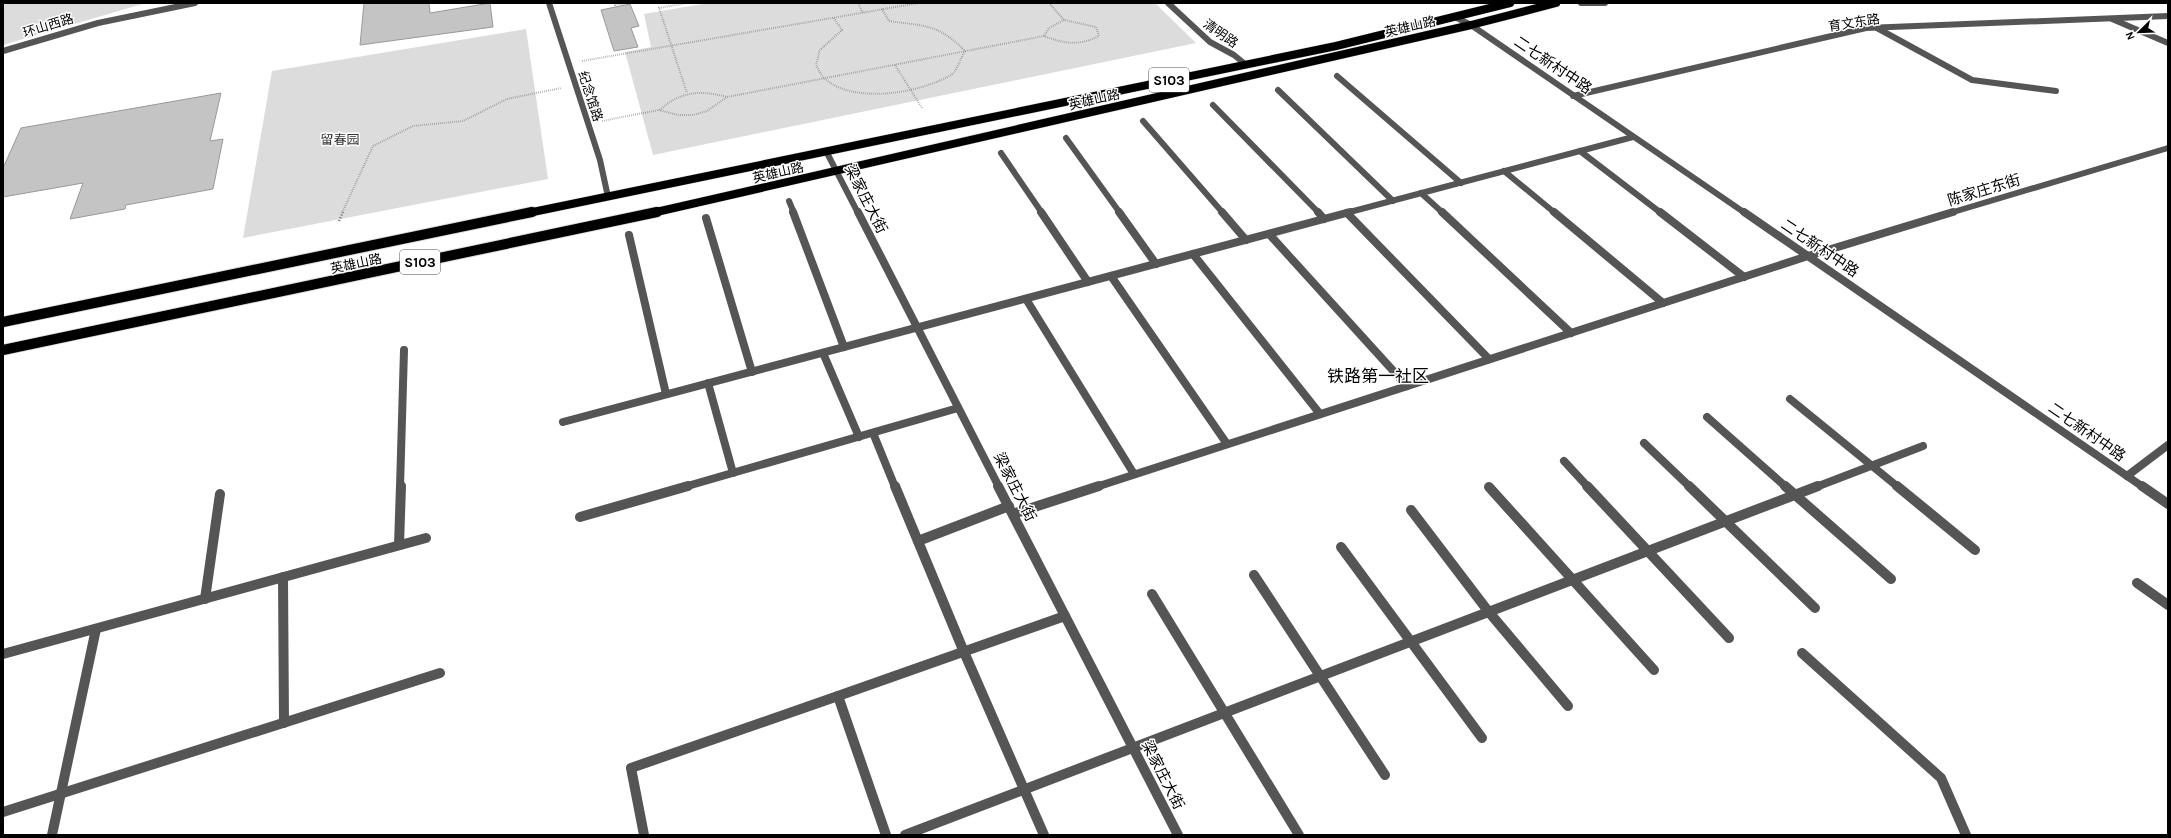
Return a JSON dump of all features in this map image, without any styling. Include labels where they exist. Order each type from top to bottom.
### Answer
[{"type":"main road","name":"英雄山路","points":[[3,322],[1336,46],[1510,3]]},
{"type":"main road","name":"英雄山路","points":[[3,350],[678,208],[1471,25],[1556,3]]},
{"type":"street","name":"环山西路","points":[[3,51],[80,27],[138,12],[195,3]]},
{"type":"street","name":"纪念馆路","points":[[550,3],[604,174],[608,196]]},
{"type":"street","name":"清明路","points":[[1168,3],[1210,42],[1234,55],[1245,64]]},
{"type":"street","points":[[1581,3],[1606,3]]},
{"type":"street","name":"育文东路","points":[[1573,96],[1866,28],[2168,16]]},
{"type":"street","name":"二七新村中路","points":[[1455,17],[1471,25],[2168,504]]},
{"type":"street","points":[[2112,19],[2168,43]]},
{"type":"street","points":[[1876,28],[1972,80],[2056,91]]},
{"type":"street","points":[[1337,76],[1461,183]]},
{"type":"street","points":[[1278,90],[1393,201]]},
{"type":"street","points":[[1213,104],[1324,219]]},
{"type":"street","points":[[1143,121],[1246,240]]},
{"type":"street","points":[[563,422],[1633,137]]},
{"type":"street","points":[[1066,138],[1156,264]]},
{"type":"street","name":"陈家庄东街","points":[[918,541],[1011,510],[1134,474],[1808,256],[2168,148]]},
{"type":"street","name":"梁家庄大街","points":[[826,151],[1178,835]]},
{"type":"street","points":[[1580,151],[1744,277]]},
{"type":"street","points":[[1000,153],[1088,282]]},
{"type":"street","points":[[1504,171],[1663,303]]},
{"type":"street","points":[[1421,193],[1571,333]]},
{"type":"street","points":[[789,201],[844,347]]},
{"type":"street","points":[[1347,213],[1489,359]]},
{"type":"street","points":[[706,218],[752,372]]},
{"type":"street","points":[[1269,234],[1406,386]]},
{"type":"street","points":[[629,235],[666,394]]},
{"type":"street","points":[[1193,254],[1320,414]]},
{"type":"street","points":[[1111,276],[1227,444]]},
{"type":"street","points":[[1026,299],[1134,474]]},
{"type":"street","points":[[399,545],[404,350]]},
{"type":"street","points":[[823,353],[858,437]]},
{"type":"street","points":[[708,383],[733,473]]},
{"type":"street","points":[[1790,399],[1975,550]]},
{"type":"street","points":[[580,518],[958,408]]},
{"type":"street","points":[[1707,417],[1891,579]]},
{"type":"street","points":[[873,433],[964,652],[1044,835]]},
{"type":"street","points":[[1644,443],[1816,608]]},
{"type":"street","points":[[2127,476],[2168,445]]},
{"type":"street","points":[[905,835],[1225,711],[1924,446]]},
{"type":"street","points":[[1564,461],[1730,638]]},
{"type":"street","points":[[1489,487],[1654,670]]},
{"type":"street","points":[[205,599],[220,494]]},
{"type":"street","points":[[1411,510],[1488,611],[1568,706]]},
{"type":"street","points":[[3,654],[426,538]]},
{"type":"street","points":[[1341,548],[1408,642],[1482,738]]},
{"type":"street","points":[[1254,575],[1385,775]]},
{"type":"street","points":[[283,577],[284,723]]},
{"type":"street","points":[[2137,583],[2168,605]]},
{"type":"street","points":[[1152,594],[1225,711],[1299,835]]},
{"type":"street","points":[[644,835],[631,768],[1065,616]]},
{"type":"street","points":[[52,835],[96,628]]},
{"type":"street","points":[[1802,653],[1941,778],[1966,835]]},
{"type":"street","points":[[3,812],[440,673]]},
{"type":"street","points":[[838,696],[886,835]]},
{"type":"path","points":[[614,3],[615,5],[627,3]]},
{"type":"path","points":[[658,3],[687,93]]},
{"type":"path","points":[[659,8],[687,3]]},
{"type":"path","points":[[858,3],[863,13]]},
{"type":"path","points":[[569,64],[919,3]]},
{"type":"path","points":[[1048,3],[1064,20]]},
{"type":"path","points":[[882,10],[889,21],[929,26],[951,36],[965,51]]},
{"type":"path","points":[[834,18],[842,30],[820,50],[816,65],[824,78],[849,92],[885,94],[911,90],[952,74],[965,51]]},
{"type":"path","points":[[588,124],[660,110],[678,115],[693,115],[707,111],[727,97],[1044,36],[1062,43],[1083,45],[1099,36],[1096,27],[1064,20],[1054,24],[1046,30],[1044,36]]},
{"type":"path","points":[[895,65],[922,108]]},
{"type":"path","points":[[339,221],[373,146],[413,126],[463,121],[508,99],[575,85]]},
{"type":"path","points":[[660,110],[667,102],[687,93],[708,91],[727,97]]},
{"type":"green space","points":[[3,3],[146,3],[3,45]]},
{"type":"green space","points":[[708,3],[1155,3],[1196,43],[653,155],[625,52],[651,47],[644,14]]},
{"type":"green space","name":"留春园","points":[[526,29],[548,179],[243,238],[272,71]]},
{"type":"building","points":[[364,3],[429,3],[430,13],[490,3],[493,27],[360,45]]},
{"type":"building","points":[[630,4],[639,26],[631,28],[638,47],[614,51],[601,10]]},
{"type":"building","points":[[221,93],[210,141],[223,139],[213,189],[126,205],[125,209],[70,219],[83,183],[3,197],[3,168],[21,128]]},
{"type":"district","name":"铁路第一社区","points":[[1378,376]]}]
